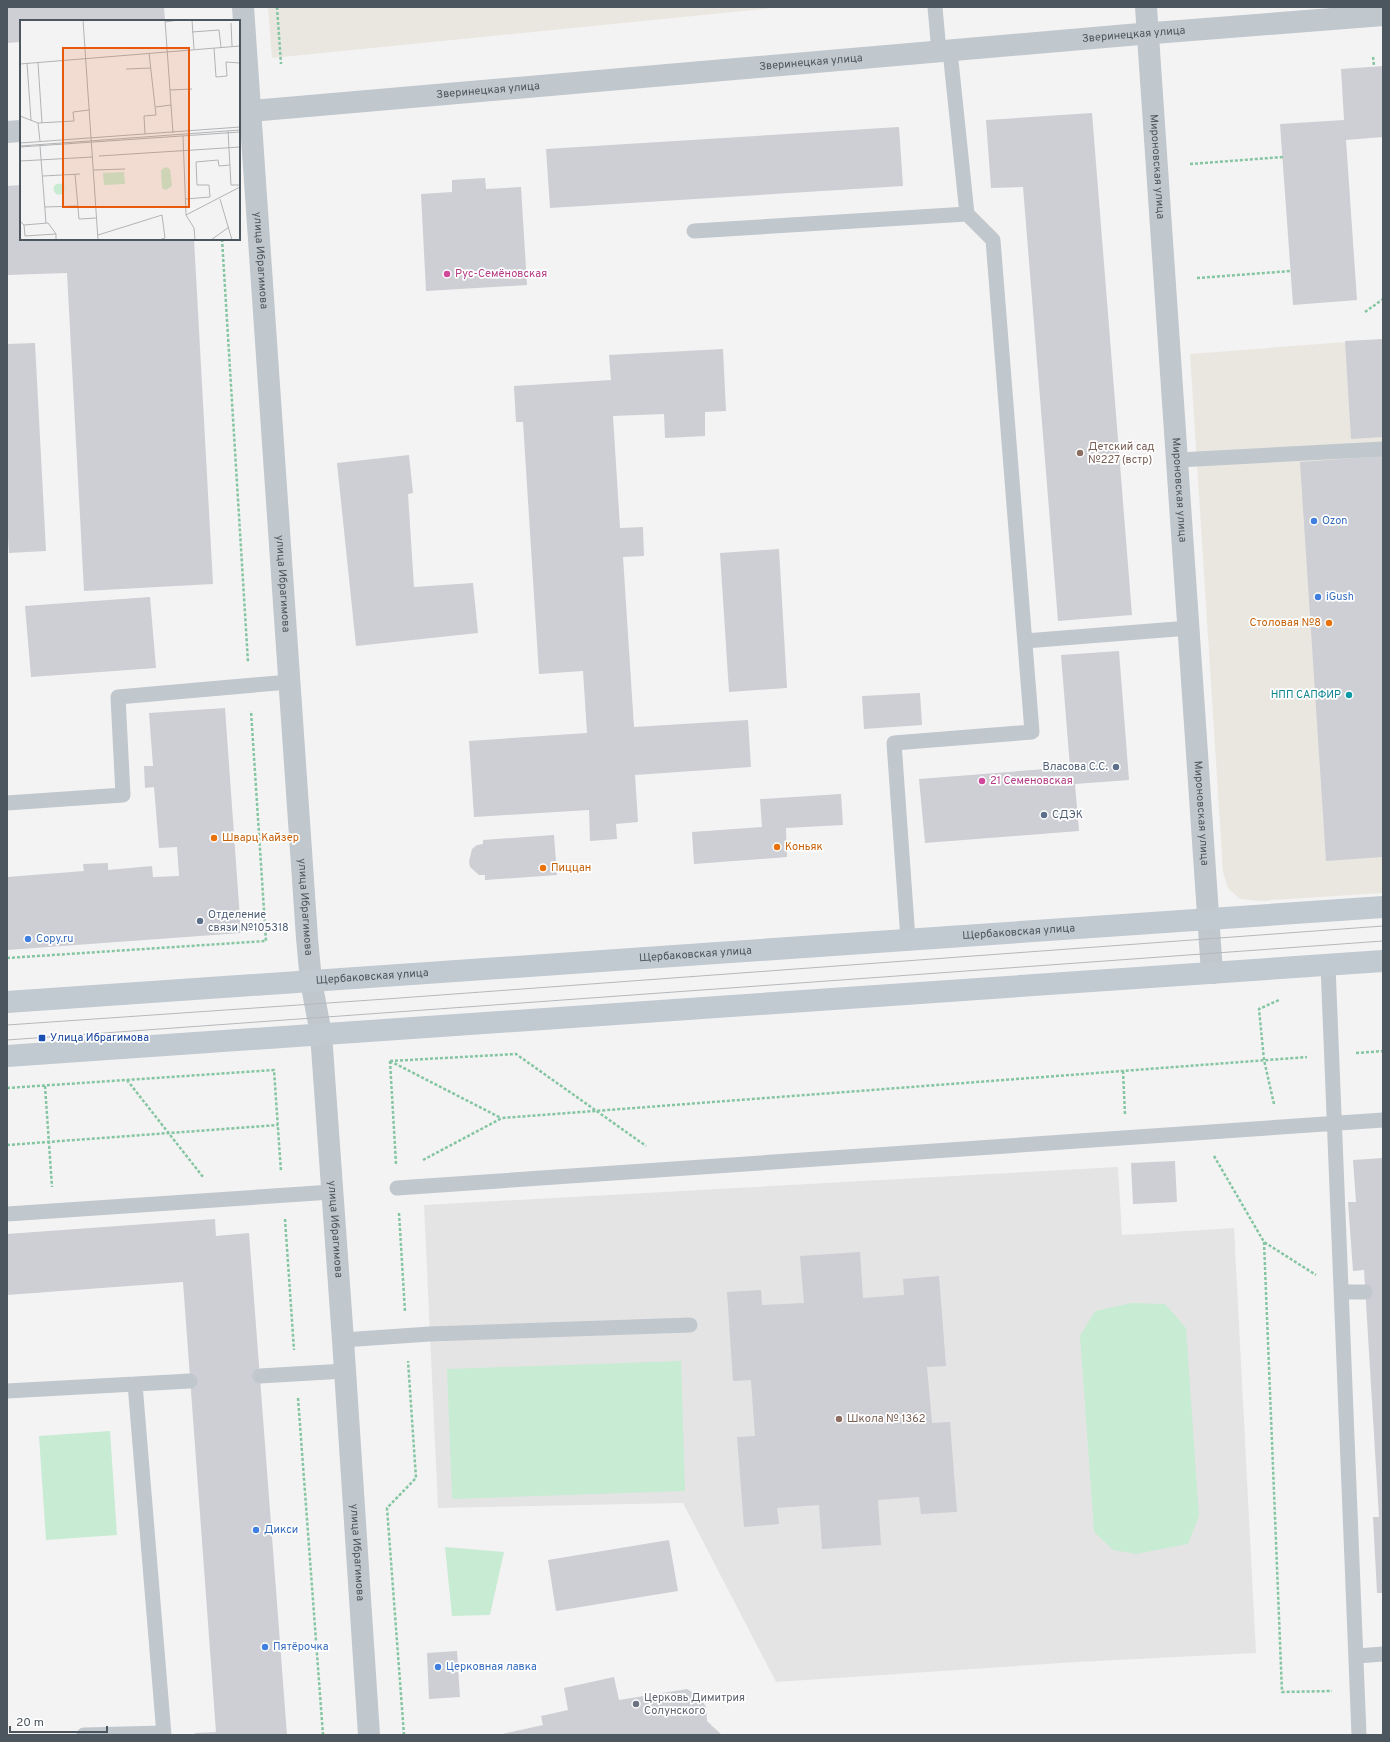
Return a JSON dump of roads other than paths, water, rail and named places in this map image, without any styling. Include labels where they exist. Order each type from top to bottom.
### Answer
[{"type":"main road","name":"Щербаковская улица","points":[[7,1002],[1383,907]]},
{"type":"main road","points":[[7,1056],[1383,961]]},
{"type":"street","name":"улица Ибрагимова","points":[[243,7],[244,112],[290,682],[311,981],[321,1034],[369,1735]]},
{"type":"street","name":"Мироновская улица","points":[[1146,7],[1212,973]]},
{"type":"street","name":"Зверинецкая улица","points":[[244,112],[1148,33],[1383,15]]},
{"type":"street","points":[[7,132],[20,131]]},
{"type":"lane","points":[[908,939],[894,743],[1032,732],[993,240],[967,214],[944,51],[935,7]]},
{"type":"lane","points":[[694,230],[967,214]]},
{"type":"lane","points":[[1178,460],[1383,449]]},
{"type":"lane","points":[[1025,641],[1189,628]]},
{"type":"lane","points":[[7,803],[123,795],[118,697],[290,682]]},
{"type":"lane","points":[[1328,965],[1333,1123],[1357,1656],[1359,1735]]},
{"type":"lane","points":[[397,1181],[679,1170],[1383,1120]]},
{"type":"lane","points":[[7,1214],[332,1192]]},
{"type":"lane","points":[[1341,1292],[1365,1292]]},
{"type":"lane","points":[[343,1340],[407,1336],[690,1325]]},
{"type":"lane","points":[[260,1376],[345,1371]]},
{"type":"lane","points":[[7,1391],[190,1381]]},
{"type":"lane","points":[[84,1735],[164,1734],[135,1384]]},
{"type":"lane","points":[[1357,1656],[1383,1654]]},
{"type":"tram line","points":[[7,1025],[386,999],[1383,926]]},
{"type":"tram line","points":[[7,1040],[1383,941]]},
{"type":"place","name":"Рус-Семёновская","points":[[447,274]]},
{"type":"place","name":"Детский сад №227 (встр)","points":[[1080,453]]},
{"type":"place","name":"Ozon","points":[[1314,521]]},
{"type":"place","name":"iGush","points":[[1318,597]]},
{"type":"place","name":"Столовая №8","points":[[1329,623]]},
{"type":"place","name":"НПП САПФИР","points":[[1349,695]]},
{"type":"place","name":"Власова С.С.","points":[[1116,767]]},
{"type":"place","name":"21 Семеновская","points":[[982,781]]},
{"type":"place","name":"СДЭК","points":[[1044,815]]},
{"type":"place","name":"Шварц Кайзер","points":[[214,838]]},
{"type":"place","name":"Коньяк","points":[[777,847]]},
{"type":"place","name":"Пиццан","points":[[543,868]]},
{"type":"place","name":"Отделение связи №105318","points":[[200,921]]},
{"type":"place","name":"Copy.ru","points":[[28,939]]},
{"type":"place","name":"Улица Ибрагимова","points":[[42,1038]]},
{"type":"place","name":"Школа № 1362","points":[[839,1419]]},
{"type":"place","name":"Дикси","points":[[256,1530]]},
{"type":"place","name":"Пятёрочка","points":[[265,1647]]},
{"type":"place","name":"Церковная лавка","points":[[438,1667]]},
{"type":"place","name":"Церковь Димитрия Солунского","points":[[636,1704]]}]
